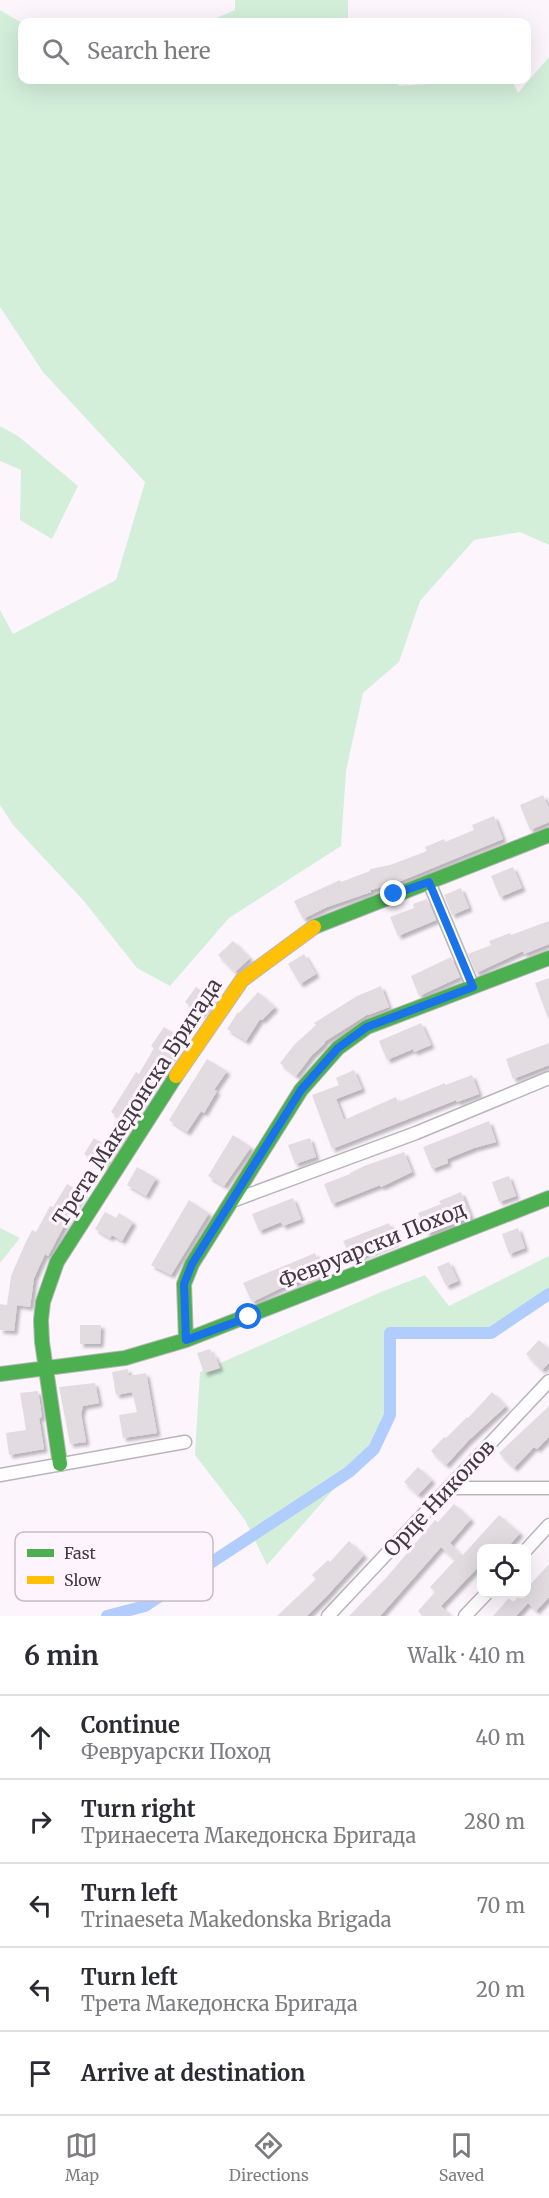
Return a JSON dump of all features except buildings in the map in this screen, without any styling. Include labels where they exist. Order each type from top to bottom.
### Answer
[{"type":"street","name":"Трета Македонска Бригада","points":[[60,1464],[41,1320],[43,1302],[57,1262],[197,1043],[242,980],[317,925],[549,835]]},
{"type":"street","points":[[429,882],[473,987]]},
{"type":"street","points":[[186,1340],[184,1291],[187,1275],[301,1090],[338,1048],[367,1027],[549,958]]},
{"type":"street","points":[[232,1201],[417,1133],[549,1078]]},
{"type":"street","name":"Февруарски Поход","points":[[0,1374],[125,1358],[186,1340],[549,1197]]},
{"type":"street","name":"Орце Николов","points":[[328,1616],[549,1381]]},
{"type":"street","points":[[0,1475],[185,1442]]},
{"type":"street","points":[[448,1488],[549,1488]]},
{"type":"street","points":[[531,1545],[549,1525]]},
{"type":"street","points":[[465,1616],[481,1598]]},
{"type":"green space","points":[[235,0],[348,0],[348,18],[216,18],[235,10]]},
{"type":"green space","points":[[0,10],[18,21],[18,84],[397,84],[400,86],[514,84],[518,93],[526,84],[531,84],[531,78],[549,57],[549,545],[520,532],[474,540],[420,601],[399,662],[363,693],[346,771],[341,846],[229,918],[170,986],[137,968],[83,900],[13,825],[0,805],[0,610],[13,634],[116,580],[145,482],[43,372],[0,307]]},
{"type":"green space","points":[[0,426],[18,436],[78,486],[52,539],[20,520],[21,470],[0,461]]},
{"type":"green space","points":[[0,1228],[20,1238],[0,1263]]},
{"type":"green space","points":[[549,1256],[549,1295],[495,1333],[390,1333],[390,1415],[374,1449],[349,1472],[267,1565],[245,1520],[195,1455],[200,1372],[381,1292],[425,1275],[449,1306]]},
{"type":"waterway","points":[[213,1561],[349,1472],[374,1449],[390,1415],[390,1333],[491,1333],[549,1294]]},
{"type":"waterway","points":[[107,1616],[145,1606],[153,1601]]},
{"type":"traffic: fast","points":[[314,927],[549,835]]},
{"type":"traffic: fast","points":[[186,1340],[184,1284],[192,1264],[301,1090],[338,1048],[367,1027],[549,958]]},
{"type":"traffic: fast","points":[[60,1464],[42,1342],[43,1302],[57,1262],[176,1076]]},
{"type":"traffic: fast","points":[[0,1374],[125,1358],[186,1340],[549,1198]]},
{"type":"traffic: slow","points":[[176,1076],[242,980],[314,927]]},
{"type":"route","points":[[249,1317],[186,1340],[184,1284],[192,1264],[301,1090],[338,1048],[367,1027],[473,987],[429,882],[394,894]]}]
